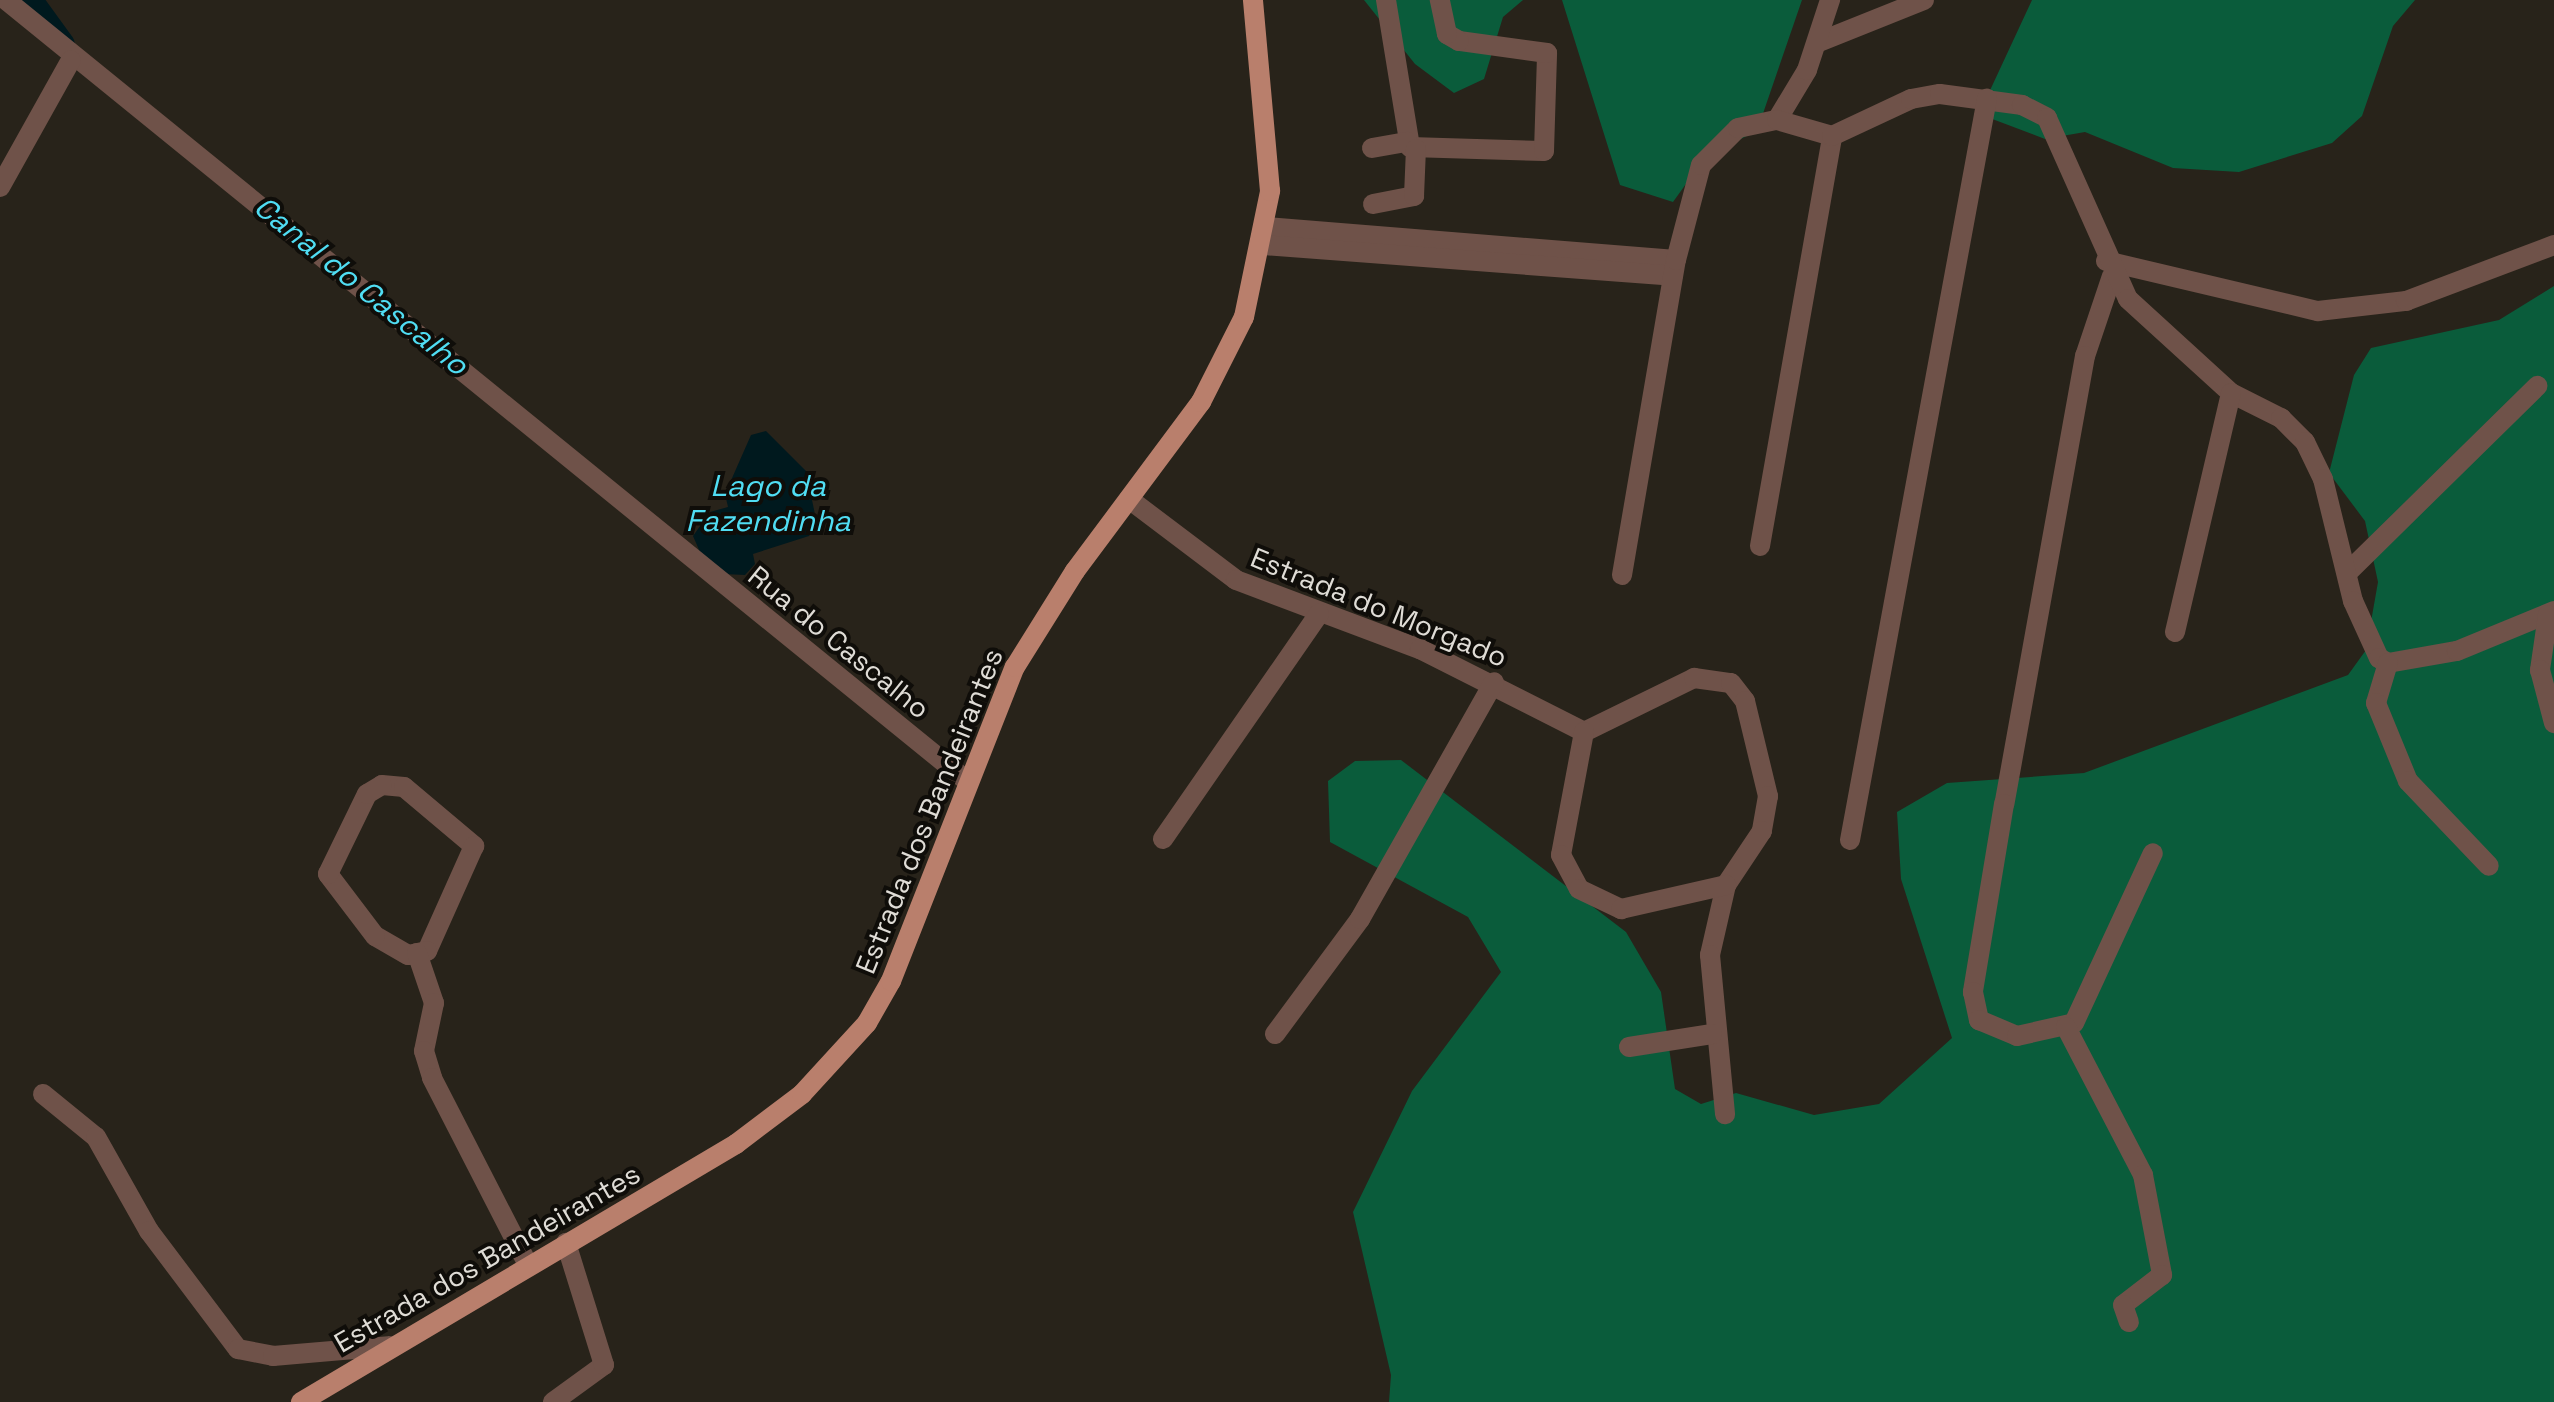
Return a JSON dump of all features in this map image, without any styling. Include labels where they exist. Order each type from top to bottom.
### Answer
[{"type":"main road","name":"Estrada dos Bandeirantes","points":[[301,1402],[389,1346],[736,1144],[853,1042],[891,981],[967,781],[1015,667],[1228,353],[1265,236],[1270,152],[1253,0]]},
{"type":"street","name":"Rua do Cascalho","points":[[6,0],[71,60],[967,781]]},
{"type":"street","points":[[1373,204],[1414,196],[1411,146],[1386,0]]},
{"type":"street","points":[[1372,148],[1411,146],[1536,156],[1547,144],[1547,53],[1459,41],[1447,34],[1440,0]]},
{"type":"street","points":[[1777,120],[1819,42],[1830,0]]},
{"type":"street","points":[[1819,42],[1924,0]]},
{"type":"street","points":[[0,187],[71,60]]},
{"type":"street","points":[[1622,575],[1690,189],[1710,152],[1738,128],[1777,120],[1832,136],[1911,99],[1987,99],[2036,109],[2055,127],[2109,269],[2140,313],[2231,393],[2281,418],[2305,442],[2371,646],[2388,663]]},
{"type":"street","points":[[1850,840],[1987,99]]},
{"type":"street","points":[[1760,546],[1832,136]]},
{"type":"street","points":[[1265,236],[1675,268]]},
{"type":"street","points":[[2109,269],[2318,311],[2406,301],[2554,245]]},
{"type":"street","points":[[2109,269],[2085,356],[1973,992],[1979,1020],[1991,1030],[2017,1036],[2066,1027],[2086,1006],[2153,853]]},
{"type":"street","points":[[2347,573],[2537,386]]},
{"type":"street","points":[[2175,632],[2231,393]]},
{"type":"street","name":"Estrada do Morgado","points":[[1129,499],[1236,580],[1494,682],[1584,732]]},
{"type":"street","points":[[2388,663],[2457,651],[2551,613]]},
{"type":"street","points":[[2551,613],[2540,670],[2554,723]]},
{"type":"street","points":[[1163,839],[1319,614]]},
{"type":"street","points":[[2388,663],[2376,703],[2408,781],[2489,866]]},
{"type":"street","points":[[1725,1114],[1712,1034],[1710,955],[1726,885],[1767,812],[1745,701],[1731,683],[1694,678],[1584,732],[1561,855],[1579,889],[1621,909],[1726,885]]},
{"type":"street","points":[[1275,1034],[1360,919],[1494,682]]},
{"type":"street","points":[[382,785],[404,787],[474,846],[427,951],[417,953],[398,952],[375,936],[328,874],[367,794],[382,785]]},
{"type":"street","points":[[417,953],[434,1003],[424,1051],[432,1078],[528,1265]]},
{"type":"street","points":[[2066,1027],[2143,1175],[2162,1275],[2123,1305],[2129,1322]]},
{"type":"street","points":[[1629,1047],[1712,1034]]},
{"type":"street","points":[[43,1094],[96,1137],[149,1231],[238,1349],[273,1356],[389,1346]]},
{"type":"street","points":[[553,1402],[604,1365],[566,1243]]},
{"type":"green space","points":[[1364,0],[1523,0],[1503,17],[1484,79],[1454,93],[1415,64]]},
{"type":"green space","points":[[1562,0],[1802,0],[1757,131],[1706,156],[1673,202],[1620,185]]},
{"type":"green space","points":[[2032,0],[2415,0],[2393,26],[2362,116],[2332,143],[2239,172],[2173,168],[2085,132],[2045,139],[1979,114]]},
{"type":"green space","points":[[2554,286],[2554,1402],[1389,1402],[1391,1375],[1353,1212],[1412,1091],[1501,972],[1468,917],[1330,842],[1328,781],[1355,761],[1401,760],[1626,932],[1661,992],[1675,1089],[1701,1104],[1736,1093],[1814,1115],[1879,1104],[1952,1038],[1901,879],[1897,812],[1947,783],[2084,773],[2348,675],[2366,650],[2378,582],[2365,521],[2329,473],[2354,375],[2371,348],[2499,320]]},
{"type":"water","name":"Lago da Fazendinha","points":[[766,431],[806,471],[817,524],[809,536],[753,554],[755,564],[745,575],[724,574],[703,559],[693,536],[710,512],[728,507],[725,494],[751,435]]},
{"type":"waterway","name":"Canal do Cascalho","points":[[32,0],[64,44]]}]
